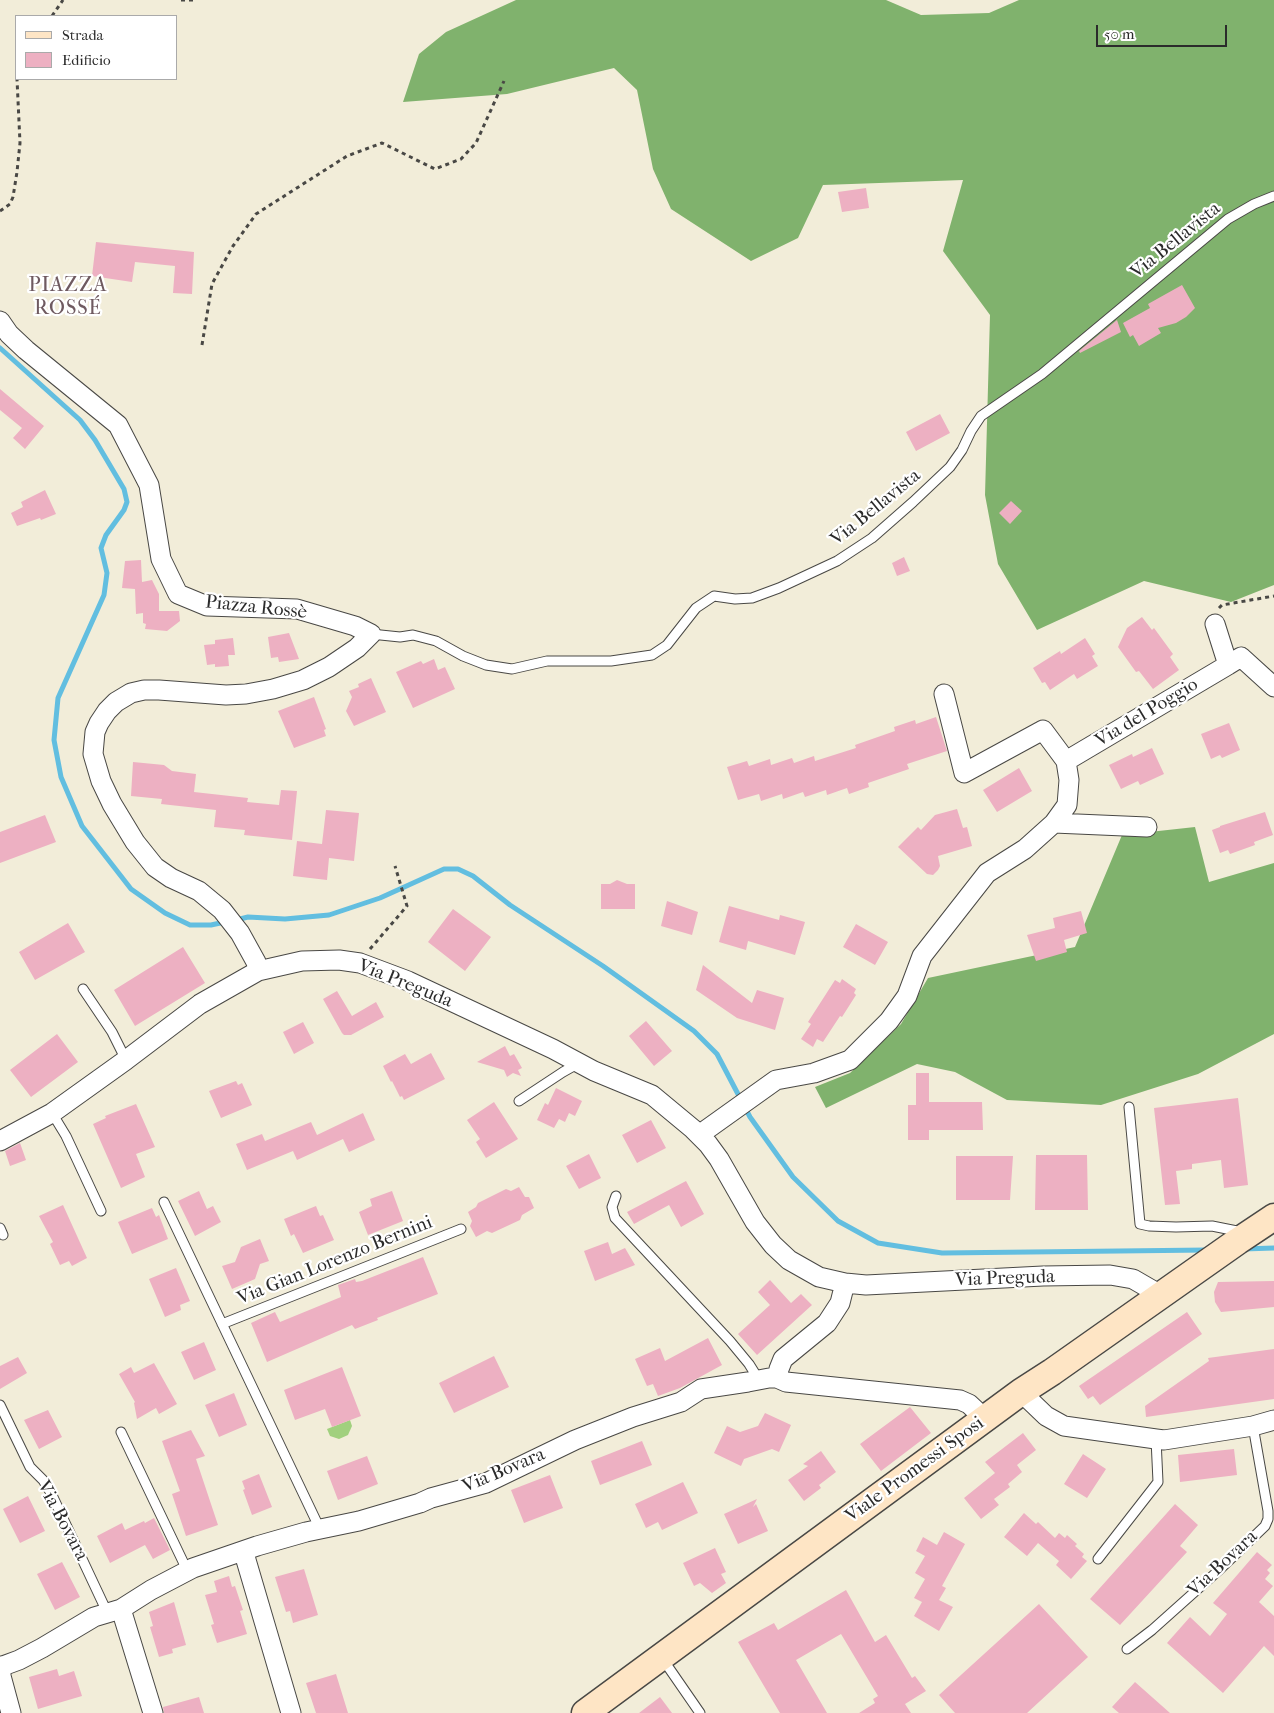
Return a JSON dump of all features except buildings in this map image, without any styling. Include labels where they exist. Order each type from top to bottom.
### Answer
[{"type":"main road","name":"Viale Promessi Sposi","points":[[584,1713],[1021,1392],[1274,1218]]},
{"type":"street","name":"Piazza Rossè","points":[[0,321],[9,334],[26,350],[118,425],[149,485],[161,559],[178,594],[207,606],[297,609],[355,626],[371,634]]},
{"type":"street","points":[[1215,624],[1228,665]]},
{"type":"street","points":[[258,970],[256,962],[240,933],[222,910],[199,891],[171,878],[154,867],[126,828],[100,781],[94,762],[93,741],[99,724],[107,711],[123,697],[131,693],[144,690],[159,690],[208,695],[232,695],[273,689],[303,680],[335,663],[357,648],[371,634]]},
{"type":"street","name":"Via del Poggio","points":[[1066,761],[1241,657],[1274,687]]},
{"type":"street","points":[[699,1135],[776,1080],[814,1073],[850,1060],[889,1021],[908,996],[922,956],[987,873],[1025,849],[1054,823],[1067,805],[1069,780],[1066,761],[1044,730],[964,773],[944,694]]},
{"type":"street","points":[[1054,823],[1147,827]]},
{"type":"street","name":"Via Preguda","points":[[0,1141],[52,1113],[200,1004],[258,970],[302,961],[339,960],[358,962],[408,981],[594,1071],[652,1095],[699,1135],[713,1151],[755,1222],[773,1245],[789,1260],[806,1271],[845,1283],[866,1285],[1043,1276],[1110,1275],[1133,1279],[1152,1290],[1158,1298]]},
{"type":"street","points":[[768,1379],[779,1369],[784,1359],[827,1323],[840,1303],[845,1283]]},
{"type":"street","name":"Via Bovara","points":[[1,1667],[42,1648],[86,1621],[114,1610],[187,1570],[244,1551],[320,1529],[359,1521],[486,1483],[575,1440],[619,1422],[681,1402],[701,1389],[768,1379],[960,1400],[969,1404],[985,1419]]},
{"type":"street","points":[[1021,1392],[1046,1416],[1064,1426],[1164,1440],[1253,1426],[1274,1420]]},
{"type":"street","points":[[244,1551],[291,1713]]},
{"type":"street","points":[[114,1610],[153,1713]]},
{"type":"street","points":[[1,1667],[1,1676],[11,1713]]},
{"type":"lane","name":"Via Bellavista","points":[[371,634],[413,635],[436,641],[462,656],[486,665],[512,669],[547,661],[611,661],[652,654],[666,645],[696,608],[714,596],[735,600],[752,598],[779,588],[837,561],[872,538],[950,467],[981,416],[1042,374],[1228,219],[1254,204],[1274,196]]},
{"type":"lane","points":[[83,989],[112,1032],[126,1060]]},
{"type":"lane","points":[[519,1101],[580,1063]]},
{"type":"lane","points":[[1129,1107],[1140,1224],[1176,1227],[1212,1226],[1244,1237]]},
{"type":"lane","points":[[52,1113],[66,1136],[101,1211]]},
{"type":"lane","points":[[616,1196],[612,1206],[615,1218],[730,1341],[749,1364],[768,1379]]},
{"type":"lane","name":"Via Gian Lorenzo Bernini","points":[[164,1202],[320,1529]]},
{"type":"lane","name":"Via Gian Lorenzo Bernini","points":[[222,1324],[461,1229]]},
{"type":"lane","name":"Via Bovara","points":[[0,1405],[30,1467],[43,1480],[114,1610]]},
{"type":"lane","name":"Via Bovara","points":[[1126,1649],[1152,1630],[1265,1526],[1268,1519],[1268,1511],[1253,1426]]},
{"type":"lane","points":[[121,1432],[187,1570]]},
{"type":"lane","points":[[1098,1559],[1158,1482],[1156,1439]]},
{"type":"lane","points":[[661,1657],[700,1713]]},
{"type":"path","points":[[53,15],[63,0]]},
{"type":"path","points":[[181,0],[193,0]]},
{"type":"path","points":[[0,210],[10,204],[17,172],[20,143],[17,80]]},
{"type":"path","points":[[202,345],[212,284],[233,246],[256,214],[347,156],[382,143],[435,168],[461,159],[476,143],[504,81]]},
{"type":"path","points":[[1215,624],[1213,614],[1222,605],[1274,596]]},
{"type":"path","points":[[358,962],[407,906],[395,866]]},
{"type":"green space","points":[[516,0],[886,0],[921,15],[989,13],[1019,0],[1274,0],[1274,585],[1231,602],[1144,581],[1037,630],[998,564],[985,495],[990,315],[943,251],[963,180],[823,185],[798,238],[751,261],[671,209],[653,169],[637,90],[614,68],[507,94],[403,102],[419,54],[446,32]]},
{"type":"green space","points":[[1195,827],[1209,882],[1274,863],[1274,1034],[1198,1074],[1101,1105],[1007,1100],[955,1072],[917,1064],[826,1108],[815,1087],[850,1073],[901,1024],[928,978],[1075,947],[1122,835]]},
{"type":"green space","points":[[350,1420],[352,1426],[348,1435],[339,1439],[330,1436],[327,1429]]},
{"type":"waterway","points":[[0,348],[80,420],[95,440],[124,489],[127,502],[124,510],[106,535],[101,548],[107,573],[104,595],[58,698],[54,740],[61,777],[82,826],[131,889],[165,913],[190,925],[211,925],[225,922]]},
{"type":"waterway","points":[[236,920],[248,917],[285,919],[329,915],[380,898],[444,869],[458,869],[473,876],[510,905],[603,966],[694,1031],[717,1054],[750,1117],[793,1177],[838,1221],[878,1243],[942,1253],[1207,1250]]},
{"type":"waterway","points":[[1243,1249],[1274,1248]]},
{"type":"district","name":"PIAZZA ROSSÉ","points":[[68,298]]}]
